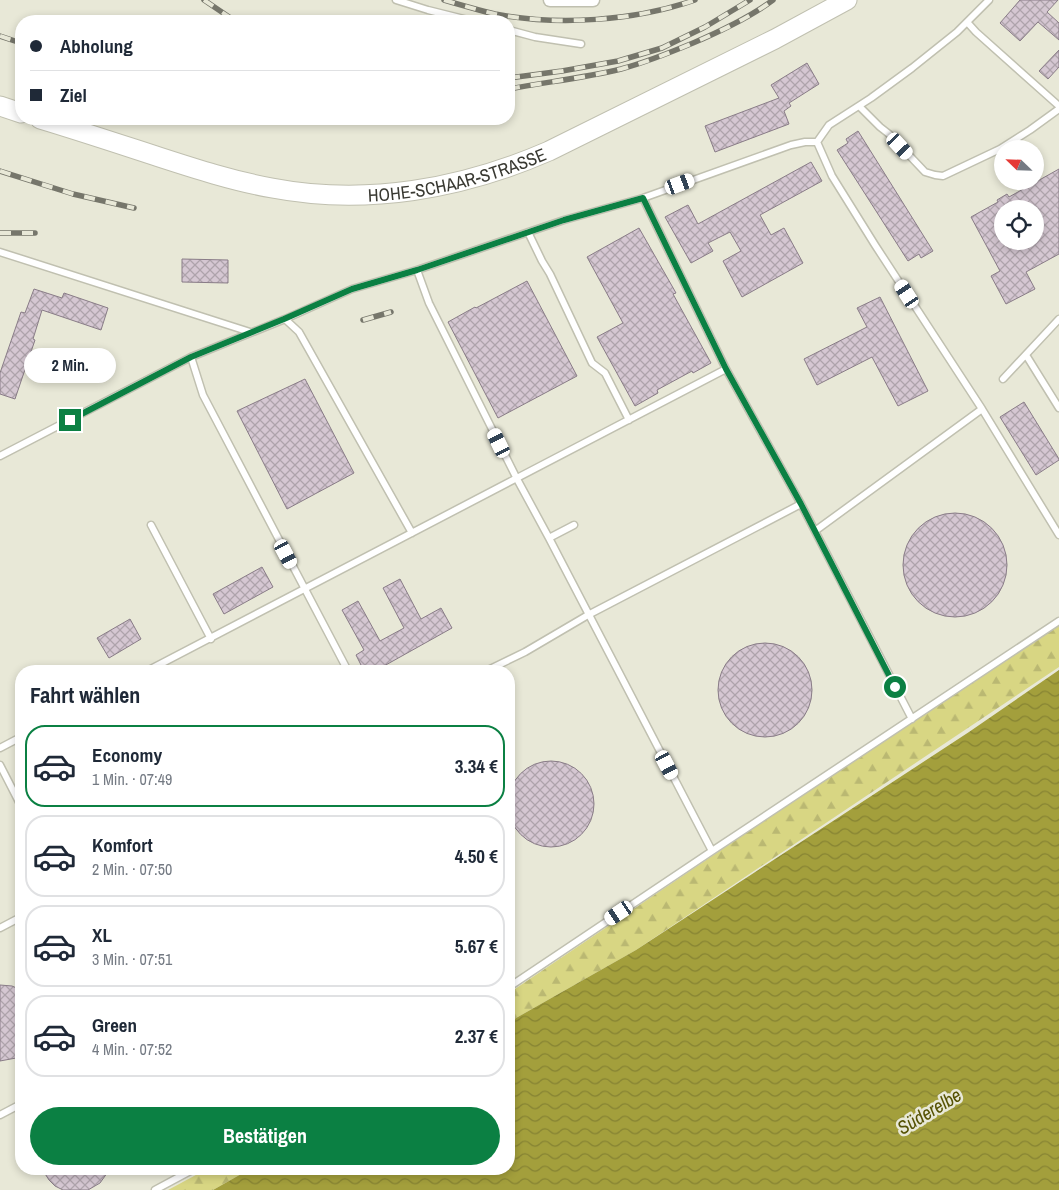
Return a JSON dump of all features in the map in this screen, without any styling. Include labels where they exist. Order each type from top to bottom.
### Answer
[{"type":"main road","name":"HOHE-SCHAAR-STRASSE","points":[[59,125],[208,172],[265,187],[308,193],[345,195],[428,189],[475,178],[526,161],[775,39],[832,5],[847,0]]},
{"type":"main road","points":[[0,106],[15,111]]},
{"type":"street","points":[[550,0],[594,0]]},
{"type":"lane","points":[[396,0],[448,15]]},
{"type":"lane","points":[[817,142],[829,125],[859,106],[937,49],[989,0]]},
{"type":"lane","points":[[859,106],[925,172],[943,176],[1000,148],[1030,130],[1059,108],[967,22]]},
{"type":"lane","points":[[515,32],[535,37],[581,44]]},
{"type":"lane","points":[[0,456],[191,357],[352,289],[417,270],[564,220],[643,198],[791,145],[817,142]]},
{"type":"lane","points":[[817,142],[832,176],[874,245],[982,409],[1059,535]]},
{"type":"lane","points":[[643,198],[726,369],[801,504],[912,719]]},
{"type":"lane","points":[[528,232],[592,363],[605,373],[629,420]]},
{"type":"lane","points":[[0,252],[250,332]]},
{"type":"lane","points":[[417,270],[429,303],[517,479],[712,850]]},
{"type":"lane","points":[[284,319],[299,332],[412,534]]},
{"type":"lane","points":[[1003,379],[1059,319]]},
{"type":"lane","points":[[1026,355],[1059,408]]},
{"type":"lane","points":[[191,357],[203,396],[345,665]]},
{"type":"lane","points":[[159,665],[726,369]]},
{"type":"lane","points":[[815,531],[982,409]]},
{"type":"lane","points":[[498,665],[525,652],[588,615],[801,504]]},
{"type":"lane","points":[[150,525],[211,638]]},
{"type":"lane","points":[[549,538],[574,525]]},
{"type":"lane","points":[[515,981],[1059,621]]},
{"type":"lane","points":[[0,748],[15,740]]},
{"type":"lane","points":[[0,765],[15,794]]},
{"type":"lane","points":[[0,928],[15,920]]},
{"type":"lane","points":[[0,1115],[15,1107]]},
{"type":"lane","points":[[155,1190],[183,1175]]},
{"type":"green space","points":[[1059,622],[1059,667],[636,950],[515,1019],[515,989]]},
{"type":"green space","points":[[196,1175],[239,1175],[213,1190],[168,1190]]},
{"type":"water","name":"Süderelbe","points":[[1059,670],[1059,1190],[213,1190],[239,1175],[515,1175],[515,1019],[636,950],[969,732]]},
{"type":"building","points":[[1020,0],[1058,0],[1047,12],[1059,23],[1059,40],[1038,22],[1020,41],[1000,23]]},
{"type":"building","points":[[1059,50],[1059,67],[1048,79],[1039,71]]},
{"type":"building","points":[[807,63],[819,84],[789,103],[791,106],[784,111],[789,124],[715,152],[705,126],[779,98],[771,85]]},
{"type":"building","points":[[858,131],[933,251],[921,258],[919,254],[908,261],[837,150],[848,143],[846,139]]},
{"type":"building","points":[[811,162],[822,181],[760,215],[771,235],[784,228],[803,263],[742,297],[723,261],[741,251],[730,232],[708,243],[713,251],[691,263],[665,217],[688,205],[698,224]]},
{"type":"building","points":[[1059,169],[1059,254],[1026,272],[1035,289],[1006,304],[991,276],[1000,271],[971,217],[994,204],[994,250],[1044,250],[1044,200],[997,200],[1007,194],[1009,197],[1022,190],[1044,190],[1044,177]]},
{"type":"building","points":[[639,228],[676,293],[673,294],[711,363],[657,390],[658,393],[635,406],[597,337],[623,323],[587,257]]},
{"type":"building","points":[[182,259],[228,260],[228,283],[182,282]]},
{"type":"building","points":[[527,281],[577,376],[498,418],[448,322]]},
{"type":"building","points":[[34,289],[62,298],[64,293],[108,308],[101,330],[42,310],[33,339],[35,340],[15,399],[0,394],[0,373],[21,312],[25,313]]},
{"type":"building","points":[[880,297],[928,391],[898,406],[872,357],[817,385],[804,359],[867,327],[857,308]]},
{"type":"building","points":[[305,379],[354,473],[287,509],[237,411]]},
{"type":"building","points":[[1024,402],[1059,459],[1036,475],[1000,417]]},
{"type":"building","points":[[955,513],[975,517],[992,528],[1003,545],[1007,565],[1003,585],[992,602],[975,613],[955,617],[935,613],[918,602],[907,585],[903,565],[907,545],[918,528],[935,517]]},
{"type":"building","points":[[262,567],[273,587],[224,614],[213,594]]},
{"type":"building","points":[[400,579],[421,619],[441,608],[452,628],[386,665],[361,665],[356,655],[364,650],[342,610],[358,601],[380,641],[404,628],[383,588]]},
{"type":"building","points":[[130,619],[141,639],[109,658],[97,638]]},
{"type":"building","points":[[765,643],[783,647],[798,657],[808,672],[812,690],[808,708],[798,723],[783,733],[765,737],[747,733],[732,723],[722,708],[718,690],[722,672],[732,657],[747,647]]},
{"type":"building","points":[[551,761],[568,764],[582,773],[591,787],[594,804],[591,821],[582,835],[568,844],[551,847],[534,844],[520,835],[515,828],[515,780],[520,773],[534,764]]},
{"type":"building","points":[[0,985],[15,987],[15,1058],[0,1061]]},
{"type":"building","points":[[46,1175],[106,1175],[100,1183],[88,1190],[63,1190],[49,1180]]},
{"type":"railway","points":[[204,0],[226,15]]},
{"type":"railway","points":[[444,0],[501,15]]},
{"type":"railway","points":[[515,17],[570,20],[622,17],[647,13],[695,0]]},
{"type":"railway","points":[[515,77],[618,61],[662,48],[705,27],[750,0]]},
{"type":"railway","points":[[515,88],[621,69],[658,57],[724,29],[754,13],[773,0]]},
{"type":"railway","points":[[0,36],[15,41]]},
{"type":"railway","points":[[0,171],[73,194],[134,208]]},
{"type":"railway","points":[[0,233],[35,233]]},
{"type":"railway","points":[[363,320],[391,312]]},
{"type":"route","points":[[70,420],[191,357],[352,289],[417,270],[564,220],[643,198],[726,369],[801,504],[895,687]]}]
